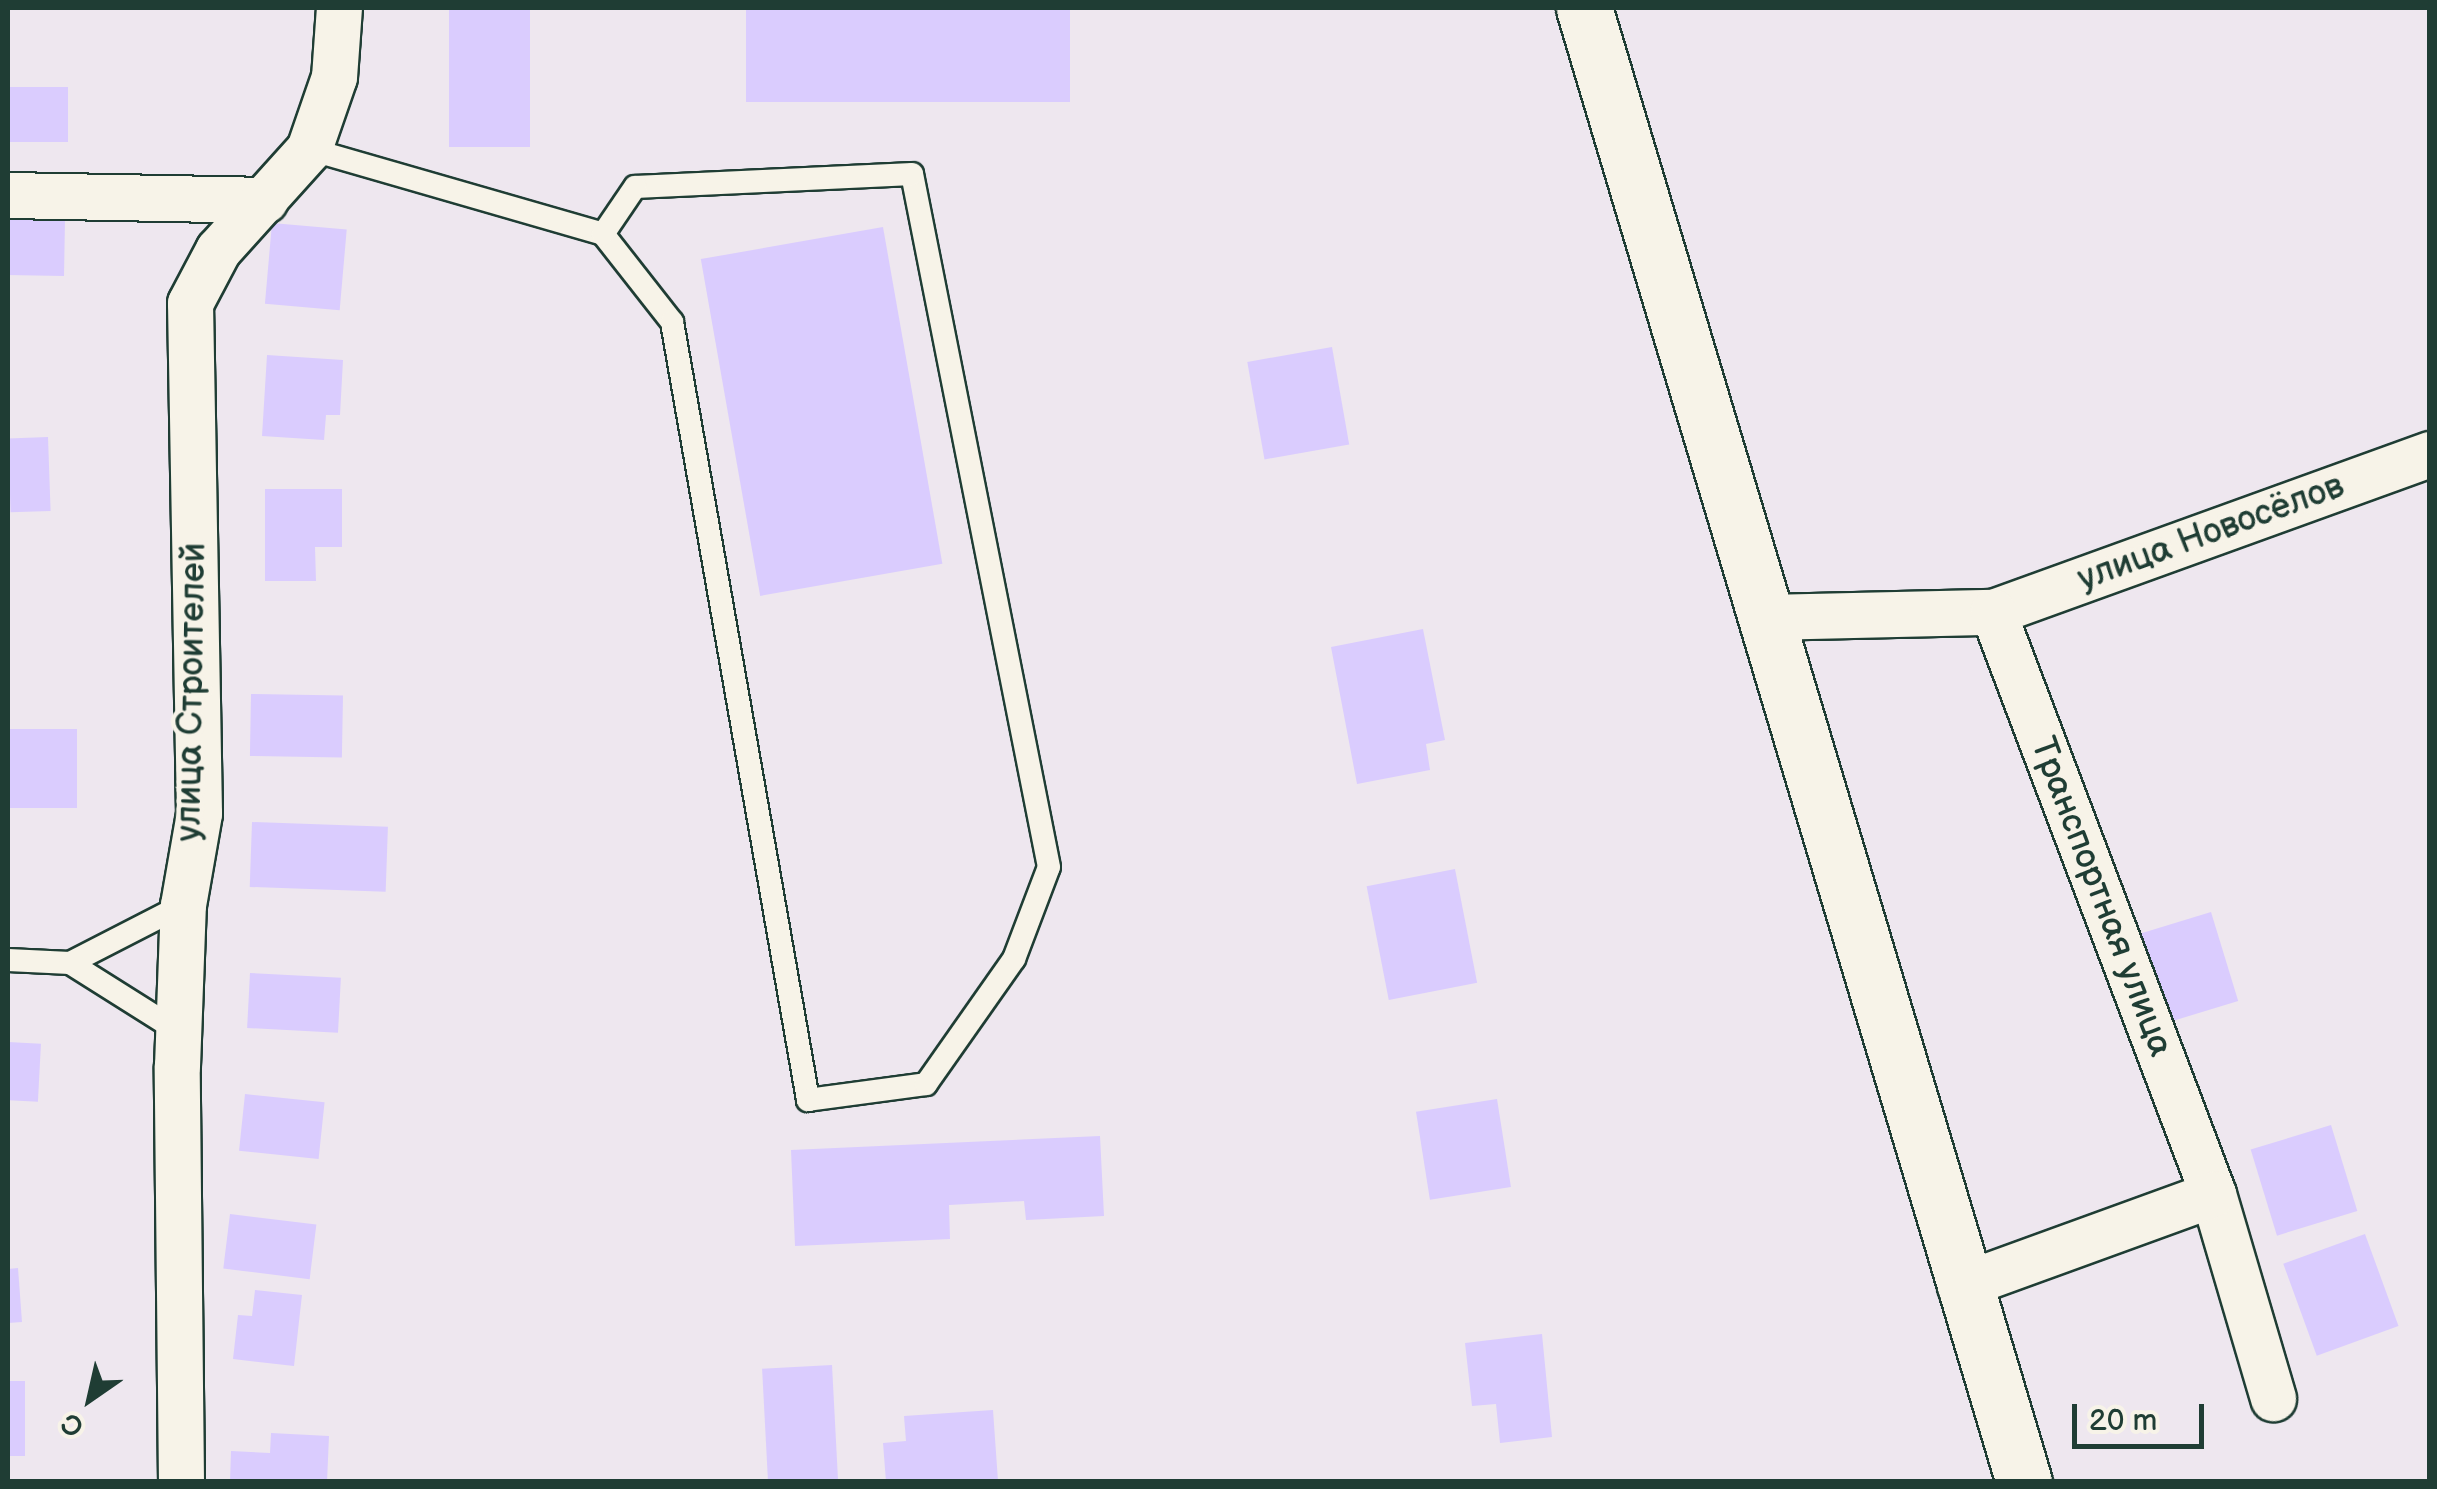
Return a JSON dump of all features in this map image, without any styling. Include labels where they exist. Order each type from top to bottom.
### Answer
[{"type":"street","name":"улица Строителей","points":[[181,1482],[178,1030],[183,906],[199,813],[190,302],[218,250],[308,149],[334,77],[339,8]]},
{"type":"street","points":[[1584,8],[1767,617],[1960,1286],[2024,1482]]},
{"type":"street","points":[[8,195],[265,200]]},
{"type":"street","name":"улица Новосёлов","points":[[1993,612],[2430,454]]},
{"type":"street","points":[[1767,617],[1993,612]]},
{"type":"street","name":"Транспортная улица","points":[[1993,612],[2213,1194],[2273,1398]]},
{"type":"street","points":[[1960,1286],[2213,1194]]},
{"type":"lane","points":[[308,149],[603,234],[672,322],[808,1100],[926,1084],[1014,958],[1049,867],[912,174],[635,187],[603,234]]},
{"type":"lane","points":[[70,963],[183,906]]},
{"type":"lane","points":[[8,960],[70,963],[178,1030]]},
{"type":"building","points":[[449,8],[530,8],[530,147],[449,147]]},
{"type":"building","points":[[746,8],[1070,8],[1070,102],[746,102]]},
{"type":"building","points":[[8,87],[68,87],[68,142],[8,142]]},
{"type":"building","points":[[8,219],[65,220],[64,276],[8,275]]},
{"type":"building","points":[[272,223],[347,230],[340,310],[265,304]]},
{"type":"building","points":[[883,227],[942,564],[760,596],[701,259]]},
{"type":"building","points":[[1332,347],[1349,444],[1264,459],[1247,362]]},
{"type":"building","points":[[267,355],[343,360],[340,415],[326,415],[324,440],[262,436]]},
{"type":"building","points":[[48,437],[51,511],[11,512],[8,438]]},
{"type":"building","points":[[265,489],[342,489],[342,547],[315,547],[316,581],[265,581]]},
{"type":"building","points":[[1423,629],[1445,740],[1426,744],[1430,770],[1357,784],[1331,647]]},
{"type":"building","points":[[251,694],[343,696],[342,758],[250,756]]},
{"type":"building","points":[[8,729],[77,729],[77,808],[8,808]]},
{"type":"building","points":[[252,822],[388,827],[386,892],[250,887]]},
{"type":"building","points":[[1455,869],[1477,983],[1389,1000],[1367,886]]},
{"type":"building","points":[[2211,912],[2238,1001],[2136,1032],[2109,943]]},
{"type":"building","points":[[250,973],[341,978],[338,1033],[247,1028]]},
{"type":"building","points":[[8,1042],[41,1044],[38,1102],[8,1100]]},
{"type":"building","points":[[245,1094],[325,1102],[319,1159],[239,1151]]},
{"type":"building","points":[[1497,1099],[1511,1187],[1430,1200],[1416,1112]]},
{"type":"building","points":[[2331,1125],[2357,1211],[2277,1236],[2251,1150]]},
{"type":"building","points":[[1100,1136],[1104,1216],[1026,1220],[1024,1201],[949,1205],[950,1239],[795,1246],[791,1150]]},
{"type":"building","points":[[230,1214],[316,1225],[310,1279],[223,1269]]},
{"type":"building","points":[[2365,1234],[2399,1326],[2317,1356],[2283,1264]]},
{"type":"building","points":[[18,1268],[22,1322],[8,1323],[8,1269]]},
{"type":"building","points":[[255,1290],[302,1295],[294,1366],[233,1359],[238,1315],[252,1316]]},
{"type":"building","points":[[1542,1334],[1552,1437],[1500,1443],[1496,1404],[1472,1406],[1465,1343]]},
{"type":"building","points":[[832,1365],[838,1482],[768,1482],[762,1369]]},
{"type":"building","points":[[8,1381],[25,1381],[25,1456],[8,1456]]},
{"type":"building","points":[[993,1410],[998,1481],[886,1482],[883,1443],[906,1441],[904,1416]]},
{"type":"building","points":[[271,1433],[329,1436],[327,1482],[230,1482],[231,1451],[270,1453]]}]
